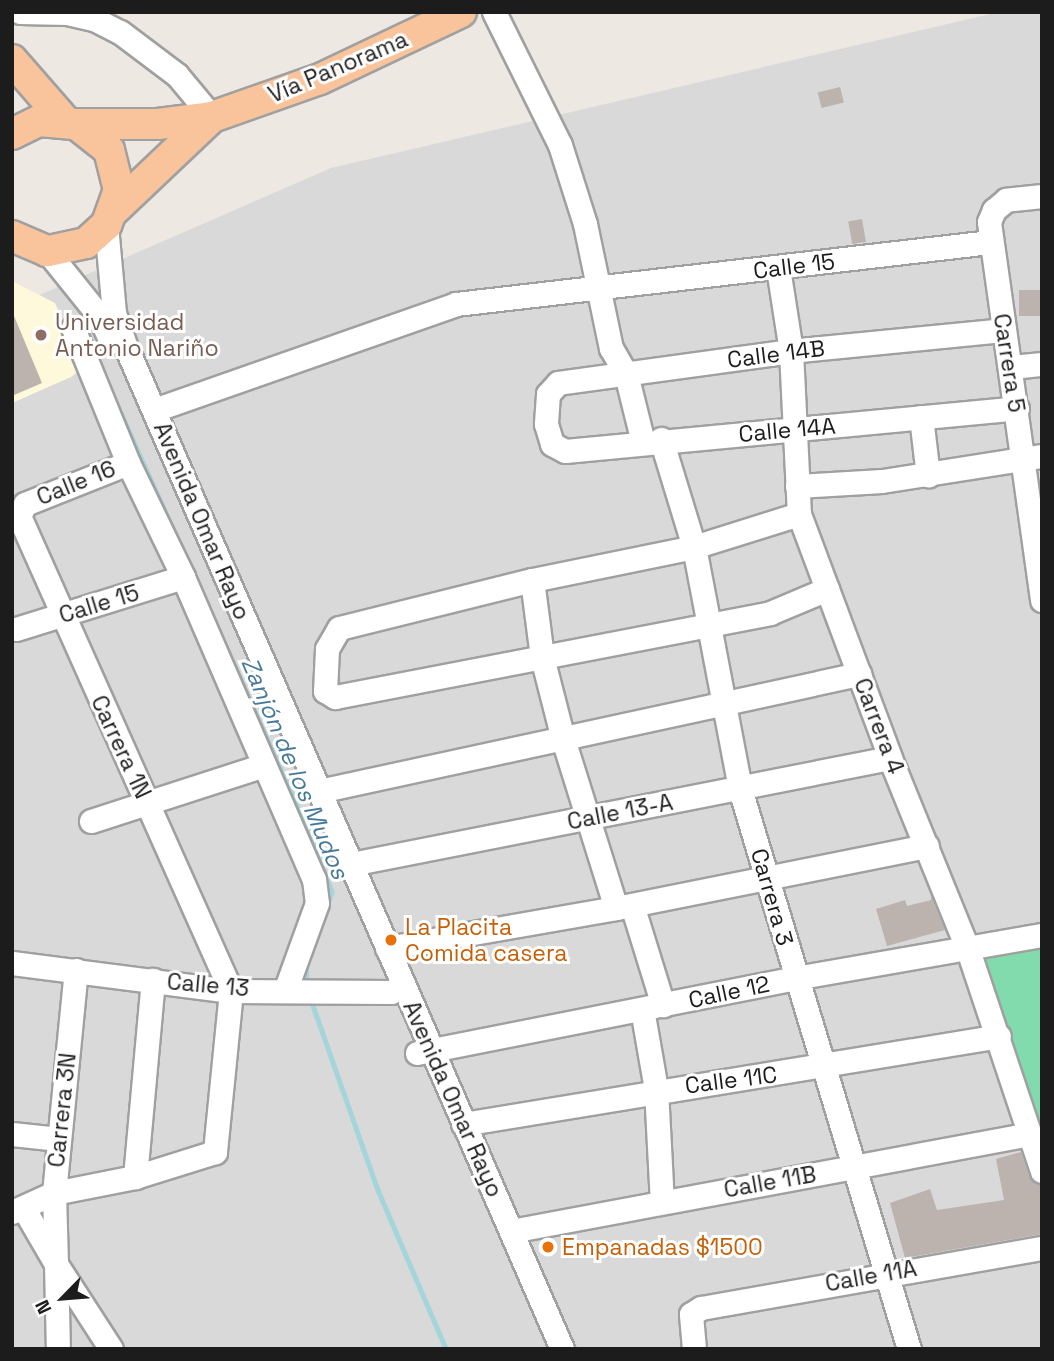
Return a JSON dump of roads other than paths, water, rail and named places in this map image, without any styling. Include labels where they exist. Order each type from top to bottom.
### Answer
[{"type":"main road","name":"Vía Panorama","points":[[12,135],[40,121],[158,124],[212,117],[320,79],[461,12]]},
{"type":"main road","points":[[12,60],[71,122],[94,134],[117,169],[110,218]]},
{"type":"main road","name":"Vía Panorama","points":[[24,244],[86,243],[212,117]]},
{"type":"street","points":[[19,12],[67,13],[94,19],[120,32],[177,75],[212,117]]},
{"type":"street","name":"Carrera 3","points":[[494,12],[560,145],[585,224],[611,348],[626,374],[694,547],[740,789],[909,1349]]},
{"type":"street","name":"Carrera 5","points":[[1042,196],[1006,200],[994,210],[990,242],[1004,330],[1013,367],[1017,408],[1034,457],[1042,600]]},
{"type":"street","name":"Avenida Omar Rayo","points":[[110,218],[114,313],[153,410],[387,948],[397,989]]},
{"type":"street","name":"Calle 15","points":[[153,410],[456,304],[990,242]]},
{"type":"street","name":"Avenida Omar Rayo","points":[[24,244],[100,317],[424,1050],[548,1349]]},
{"type":"street","name":"Carrera 4","points":[[778,268],[791,351],[799,513],[890,758],[968,950],[1042,1171]]},
{"type":"street","points":[[73,328],[128,463],[183,578],[318,892],[303,989]]},
{"type":"street","name":"Calle 14B","points":[[558,449],[546,424],[551,388],[558,383],[791,351],[1004,330]]},
{"type":"street","points":[[1013,367],[1042,364]]},
{"type":"street","name":"Calle 14A","points":[[558,449],[1017,408]]},
{"type":"street","points":[[921,417],[928,476]]},
{"type":"street","points":[[797,486],[928,476],[1034,457]]},
{"type":"street","name":"Calle 16","points":[[25,504],[128,463]]},
{"type":"street","name":"Carrera 1N","points":[[25,504],[20,526],[231,991]]},
{"type":"street","points":[[799,513],[694,547],[532,580],[339,628],[327,649],[323,681],[325,691],[335,697],[771,613],[827,589]]},
{"type":"street","name":"Calle 15","points":[[16,629],[183,578]]},
{"type":"street","points":[[532,580],[542,657],[563,739],[588,818],[624,907],[653,1007],[662,1202]]},
{"type":"street","points":[[319,791],[859,674]]},
{"type":"street","name":"Calle 13-A","points":[[351,864],[890,758]]},
{"type":"street","points":[[91,821],[264,765]]},
{"type":"street","points":[[387,948],[624,907],[927,846]]},
{"type":"street","name":"Calle 12","points":[[424,1050],[795,978],[1042,935]]},
{"type":"street","name":"Calle 13","points":[[12,963],[231,991],[397,989]]},
{"type":"street","name":"Carrera 3N","points":[[58,1349],[56,1264],[18,1211],[54,1193],[76,970]]},
{"type":"street","points":[[135,1177],[153,981]]},
{"type":"street","points":[[111,1349],[56,1264],[54,1193],[135,1177],[215,1152],[231,991]]},
{"type":"street","name":"Calle 11C","points":[[463,1124],[656,1089],[824,1068],[999,1036]]},
{"type":"street","name":"Avenida Omar Rayo","points":[[424,1050],[463,1124],[562,1349]]},
{"type":"street","name":"Calle 11B","points":[[511,1231],[1030,1133]]},
{"type":"street","points":[[12,1134],[59,1139]]},
{"type":"street","name":"Calle 11A","points":[[694,1349],[691,1314],[701,1308],[887,1273],[1042,1248]]},
{"type":"waterway","name":"Zanjón de los Mudos","points":[[110,389],[190,566]]},
{"type":"waterway","name":"Zanjón de los Mudos","points":[[199,586],[309,832],[332,892],[326,909]]},
{"type":"waterway","name":"Zanjón de los Mudos","points":[[306,963],[307,985]]},
{"type":"waterway","name":"Zanjón de los Mudos","points":[[310,997],[378,1190],[446,1349]]},
{"type":"place","name":"Universidad Antonio Nariño","points":[[41,335]]},
{"type":"place","name":"La Placita Comida casera","points":[[391,940]]},
{"type":"place","name":"Empanadas $1500","points":[[548,1247]]}]
